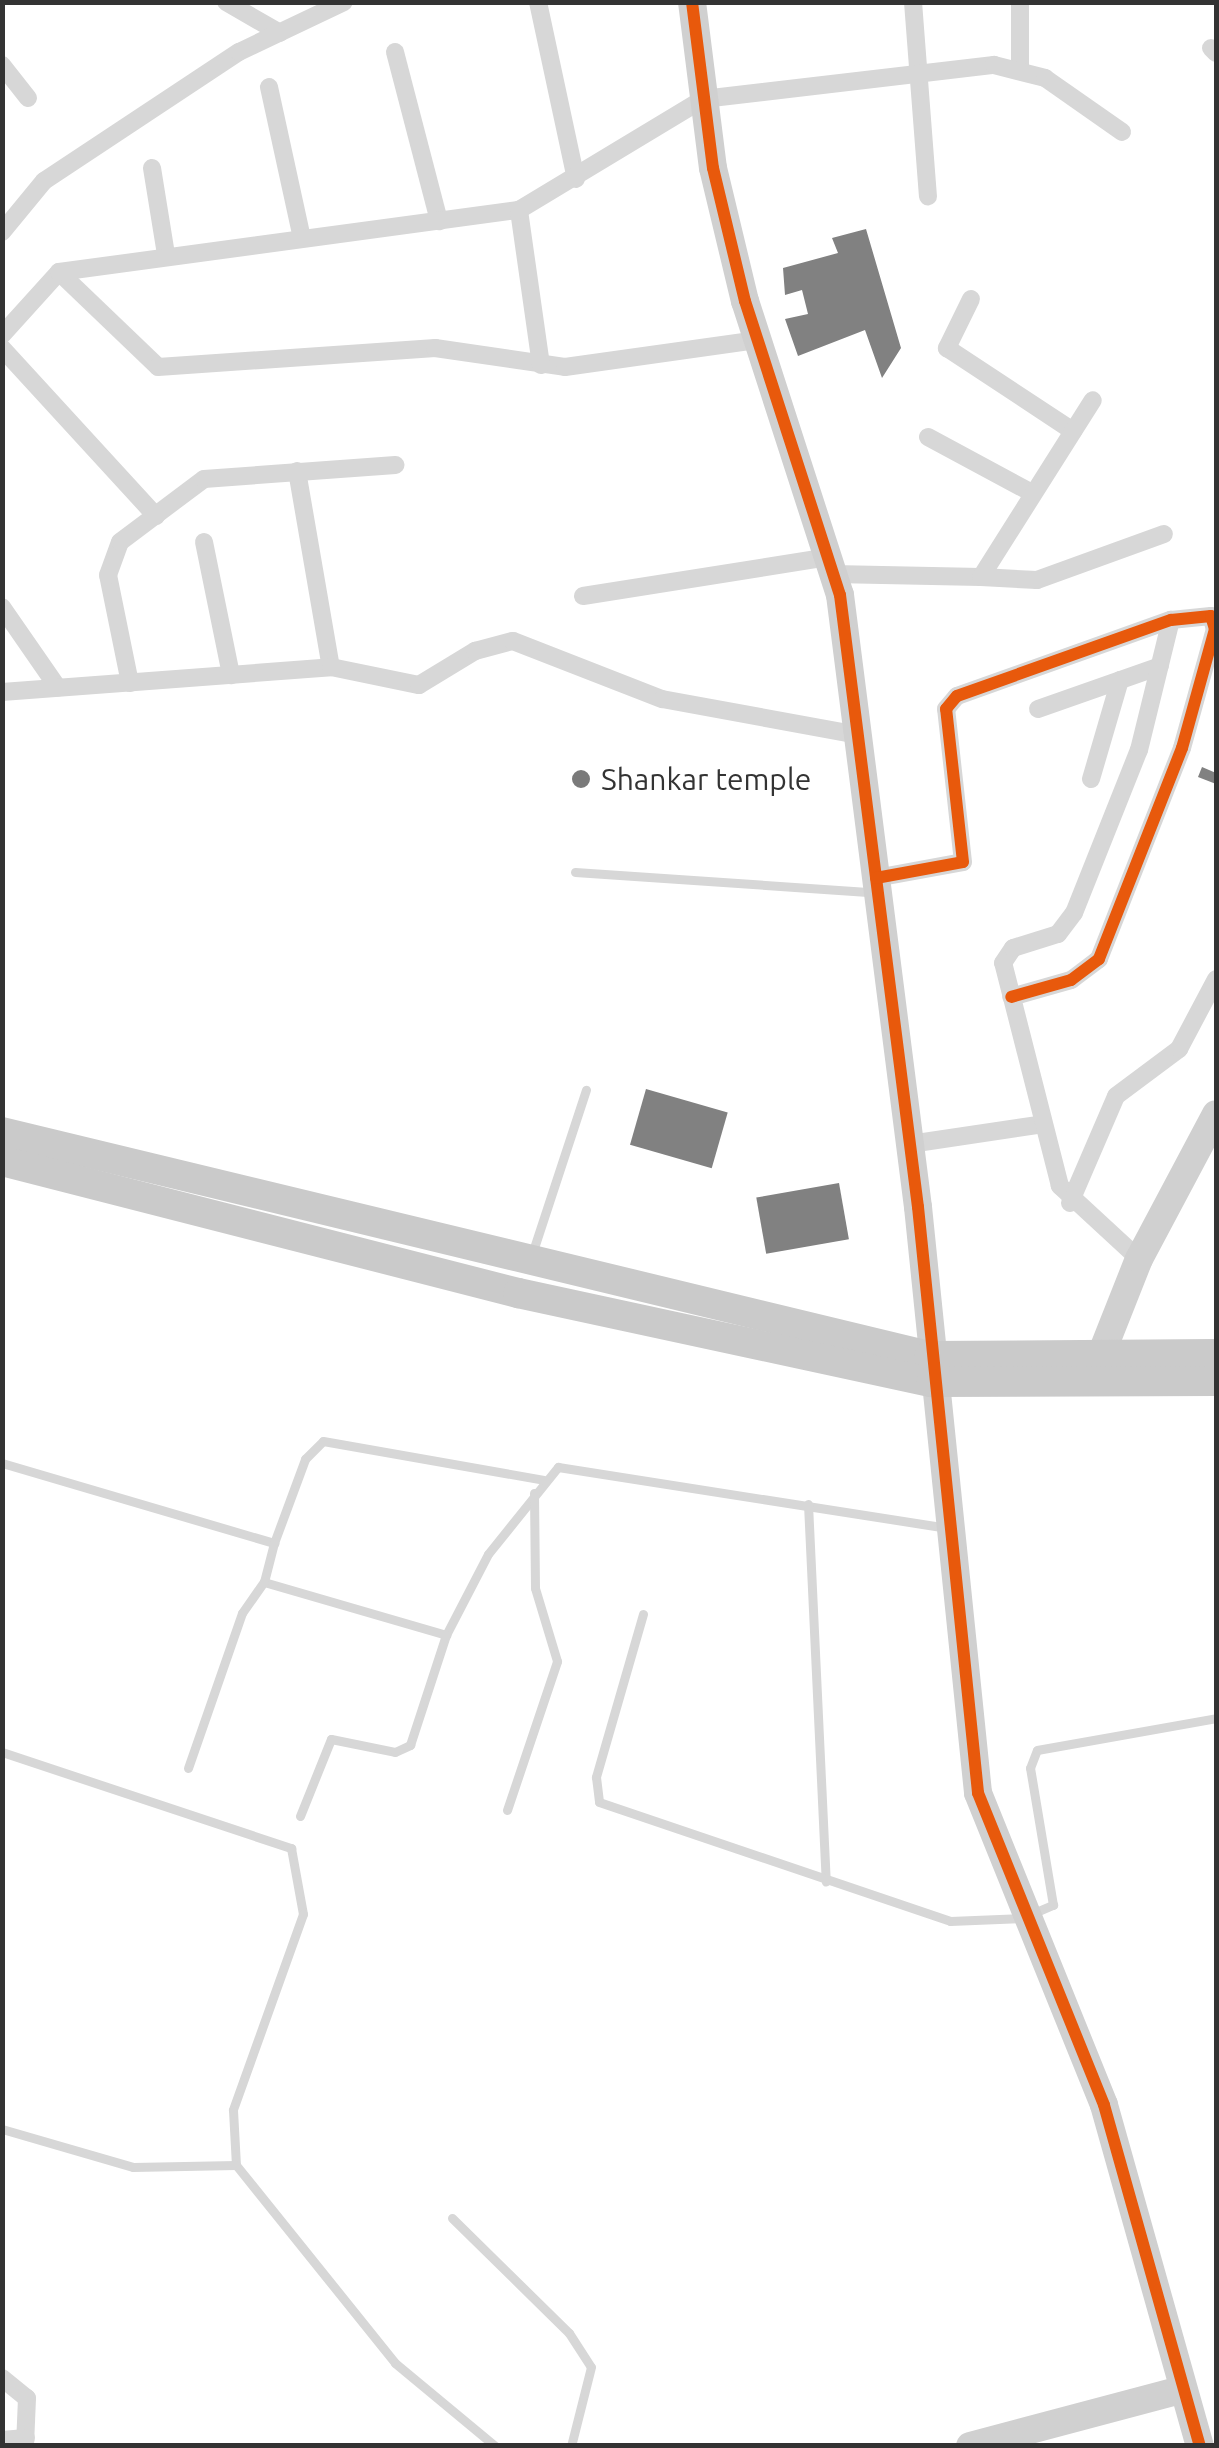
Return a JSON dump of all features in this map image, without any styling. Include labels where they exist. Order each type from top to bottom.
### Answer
[{"type":"main road","points":[[2,1132],[930,1369]]},
{"type":"main road","points":[[2,1161],[536,1297],[930,1369],[1094,1372],[1216,1381]]},
{"type":"main road","points":[[1094,1372],[1216,1354]]},
{"type":"street","points":[[226,2],[280,33]]},
{"type":"street","points":[[5,221],[44,181],[280,33],[344,2]]},
{"type":"street","points":[[538,2],[576,178]]},
{"type":"street","points":[[692,2],[703,100],[758,340],[831,566],[858,735],[910,1144],[930,1369],[978,1792],[1022,1918],[1104,2104],[1200,2446]]},
{"type":"street","points":[[913,2],[928,196]]},
{"type":"street","points":[[1020,2],[1020,69]]},
{"type":"street","points":[[396,52],[439,221]]},
{"type":"street","points":[[2,65],[28,98]]},
{"type":"street","points":[[2,335],[59,272],[166,254],[519,210],[703,100],[916,72],[1020,69],[1122,132]]},
{"type":"street","points":[[269,87],[302,238]]},
{"type":"street","points":[[152,168],[166,254]]},
{"type":"street","points":[[519,210],[541,365]]},
{"type":"street","points":[[59,272],[158,367],[435,348],[541,365],[758,340]]},
{"type":"street","points":[[971,299],[948,348],[1073,431]]},
{"type":"street","points":[[2,348],[156,516]]},
{"type":"street","points":[[981,578],[1094,400]]},
{"type":"street","points":[[928,437],[1032,493]]},
{"type":"street","points":[[130,682],[108,562],[156,516],[204,479],[395,465]]},
{"type":"street","points":[[297,470],[331,667]]},
{"type":"street","points":[[583,596],[831,566],[1037,580],[1164,534]]},
{"type":"street","points":[[204,542],[230,675]]},
{"type":"street","points":[[877,886],[964,862],[950,702],[1172,620],[1204,612],[1216,594]]},
{"type":"street","points":[[2,607],[58,688]]},
{"type":"street","points":[[1011,997],[1072,980],[1099,959],[1182,748],[1216,630],[1204,612]]},
{"type":"street","points":[[1139,1260],[1070,1203],[1044,1124],[1011,997],[1004,954],[1068,926],[1127,786],[1172,620]]},
{"type":"street","points":[[2,692],[331,667],[419,685],[475,651],[513,642],[662,699],[858,735]]},
{"type":"street","points":[[1038,710],[1160,666]]},
{"type":"street","points":[[1091,780],[1120,680]]},
{"type":"street","points":[[1070,1203],[1116,1096],[1179,1049],[1216,979]]},
{"type":"street","points":[[1094,1372],[1139,1260],[1216,1114]]},
{"type":"street","points":[[910,1144],[1044,1124]]},
{"type":"street","points":[[2,2378],[27,2398],[25,2442],[2,2440]]},
{"type":"street","points":[[970,2446],[1013,2440],[1182,2390]]},
{"type":"lane","points":[[575,872],[877,886]]},
{"type":"lane","points":[[528,1264],[586,1090]]},
{"type":"lane","points":[[188,1768],[242,1613],[264,1582],[305,1459],[324,1441],[544,1480]]},
{"type":"lane","points":[[2,1462],[274,1543]]},
{"type":"lane","points":[[300,1816],[331,1740],[395,1752],[410,1745],[446,1635],[534,1493],[544,1480],[572,1466],[950,1528]]},
{"type":"lane","points":[[506,1810],[556,1661],[535,1588],[534,1493]]},
{"type":"lane","points":[[808,1504],[826,1882]]},
{"type":"lane","points":[[264,1582],[446,1635]]},
{"type":"lane","points":[[644,1614],[596,1777],[599,1802],[950,1921],[1022,1918],[1052,1905],[1056,1891],[1030,1768],[1037,1750],[1216,1718]]},
{"type":"lane","points":[[2,1752],[269,1836],[301,1863],[303,1914],[234,2110],[236,2165],[395,2363],[495,2446]]},
{"type":"lane","points":[[2,2129],[134,2167],[236,2165]]},
{"type":"lane","points":[[452,2218],[569,2333],[591,2367],[571,2446]]},
{"type":"building","points":[[866,229],[901,348],[882,378],[865,330],[798,356],[785,319],[808,314],[802,290],[785,295],[783,268],[838,253],[832,238]]},
{"type":"building","points":[[1202,767],[1216,773],[1216,784],[1198,777]]},
{"type":"building","points":[[646,1089],[728,1112],[712,1168],[630,1145]]},
{"type":"building","points":[[839,1183],[849,1239],[766,1254],[756,1198]]},
{"type":"cycle path","points":[[692,2],[713,168],[745,301],[840,595],[918,1207],[978,1793],[1104,2105],[1200,2446]]},
{"type":"cycle path","points":[[876,878],[963,862],[946,709],[957,696],[1171,620],[1211,616],[1215,629],[1182,748],[1099,959],[1071,980],[1011,997]]},
{"type":"place","name":"Shankar temple","points":[[581,779]]}]
